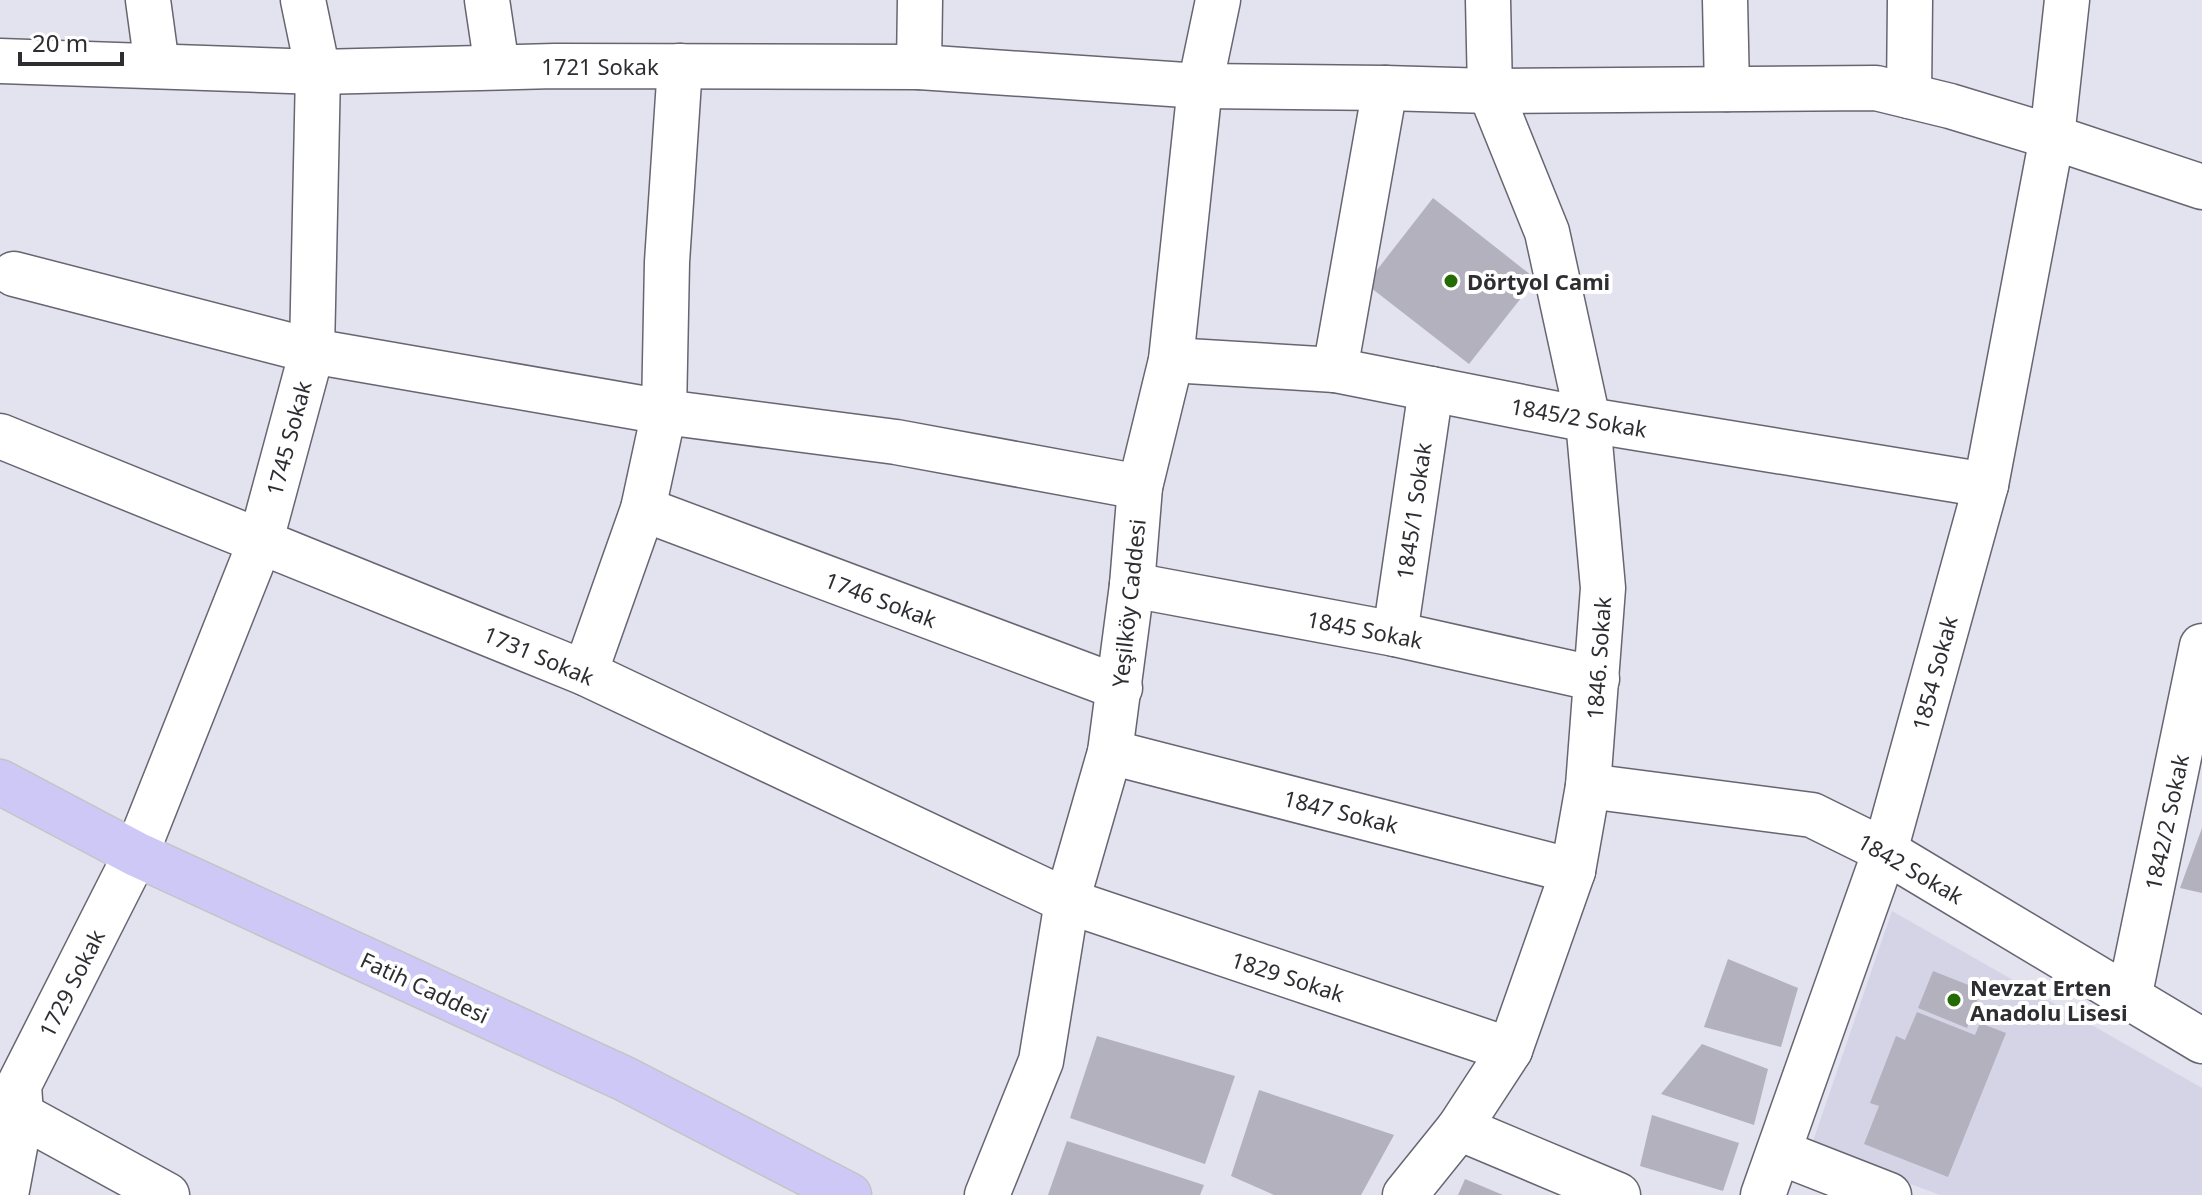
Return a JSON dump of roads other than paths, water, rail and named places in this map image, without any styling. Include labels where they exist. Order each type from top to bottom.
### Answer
[{"type":"main road","name":"Fatih Caddesi","points":[[0,782],[136,854],[625,1079],[849,1195]]},
{"type":"street","points":[[148,0],[157,66]]},
{"type":"street","name":"1745 Sokak","points":[[136,854],[261,540],[312,351],[318,72],[303,0]]},
{"type":"street","points":[[487,0],[497,67]]},
{"type":"street","points":[[919,67],[920,0]]},
{"type":"street","name":"Yeşilköy Caddesi","points":[[987,1195],[1041,1061],[1067,901],[1110,752],[1132,585],[1140,487],[1171,360],[1200,86],[1218,0]]},
{"type":"street","points":[[1488,0],[1490,91]]},
{"type":"street","points":[[1725,0],[1727,89]]},
{"type":"street","points":[[1909,96],[1910,0]]},
{"type":"street","name":"1854 Sokak","points":[[1763,1195],[1885,851],[1986,485],[2052,137],[2067,0]]},
{"type":"street","name":"1721 Sokak","points":[[0,61],[318,72],[497,67],[919,67],[1200,86],[1490,91],[1876,88],[2052,137],[2202,187]]},
{"type":"street","points":[[585,673],[643,509],[664,412],[667,262],[680,66]]},
{"type":"street","points":[[1335,370],[1385,88]]},
{"type":"street","name":"1846. Sokak","points":[[1405,1195],[1459,1128],[1510,1050],[1573,871],[1588,786],[1597,679],[1603,588],[1588,420],[1547,232],[1490,91]]},
{"type":"street","points":[[14,274],[312,351],[664,412],[896,442],[1140,487]]},
{"type":"street","name":"1845/2 Sokak","points":[[1171,360],[1335,370],[1588,420],[1986,485]]},
{"type":"street","name":"1845/1 Sokak","points":[[1395,634],[1431,389]]},
{"type":"street","name":"1731 Sokak","points":[[0,436],[585,673],[1067,901]]},
{"type":"street","name":"1746 Sokak","points":[[643,509],[1120,688]]},
{"type":"street","name":"1845 Sokak","points":[[1132,585],[1395,634],[1597,679]]},
{"type":"street","name":"1842/2 Sokak","points":[[2129,998],[2202,646]]},
{"type":"street","name":"1847 Sokak","points":[[1110,752],[1573,871]]},
{"type":"street","name":"1842 Sokak","points":[[1588,786],[1812,815],[1885,851],[2202,1041]]},
{"type":"street","name":"1729 Sokak","points":[[6,1195],[10,1110],[19,1085],[136,854]]},
{"type":"street","name":"1829 Sokak","points":[[1067,901],[1510,1050]]},
{"type":"street","points":[[10,1110],[167,1195]]},
{"type":"street","points":[[1459,1128],[1618,1195]]},
{"type":"street","points":[[1779,1152],[1889,1195]]},
{"type":"place","name":"Dörtyol Cami","points":[[1451,281]]},
{"type":"place","name":"Nevzat Erten Anadolu Lisesi","points":[[1954,1000]]}]
